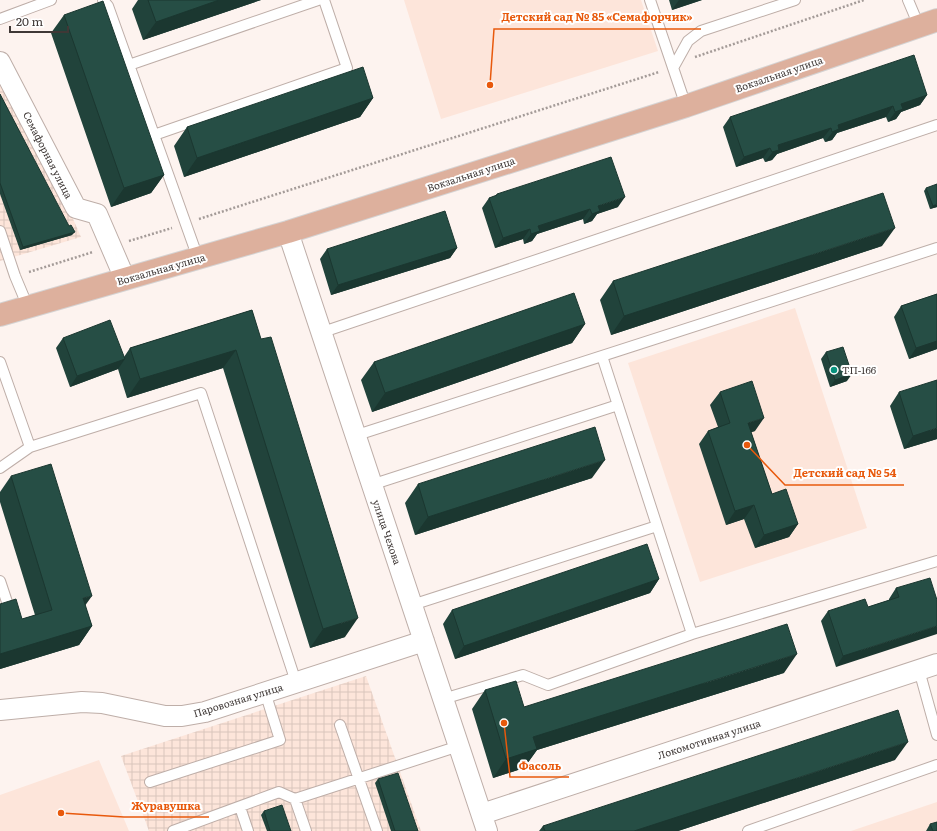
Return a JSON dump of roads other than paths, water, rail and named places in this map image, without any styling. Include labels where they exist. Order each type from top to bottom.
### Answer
[{"type":"main road","name":"Вокзальная улица","points":[[0,315],[288,232],[686,106],[928,23]]},
{"type":"street","name":"Семафорная улица","points":[[0,62],[76,208],[97,214],[125,279]]},
{"type":"street","name":"улица Чехова","points":[[288,232],[354,436],[484,823]]},
{"type":"street","name":"Паровозная улица","points":[[0,710],[82,702],[102,703],[165,716],[182,716],[205,712],[424,641]]},
{"type":"street","name":"Локомотивная улица","points":[[484,823],[937,664]]},
{"type":"lane","points":[[0,19],[51,0]]},
{"type":"lane","points":[[103,0],[108,6],[198,258]]},
{"type":"lane","points":[[129,65],[318,0]]},
{"type":"lane","points":[[154,136],[347,68],[324,0]]},
{"type":"lane","points":[[650,0],[686,106]]},
{"type":"lane","points":[[673,68],[688,41],[701,31],[795,0]]},
{"type":"lane","points":[[908,0],[928,23]]},
{"type":"lane","points":[[320,333],[937,125]]},
{"type":"lane","points":[[0,231],[15,276],[28,307]]},
{"type":"lane","points":[[354,436],[937,248]]},
{"type":"lane","points":[[602,356],[692,634]]},
{"type":"lane","points":[[0,362],[30,447]]},
{"type":"lane","points":[[0,468],[30,447],[201,393],[296,682]]},
{"type":"lane","points":[[371,485],[618,405]]},
{"type":"lane","points":[[412,605],[657,526]]},
{"type":"lane","points":[[443,699],[523,675],[548,685],[692,634],[937,561]]},
{"type":"lane","points":[[0,581],[7,602]]},
{"type":"lane","points":[[918,670],[937,735]]},
{"type":"lane","points":[[150,782],[280,740],[265,692]]},
{"type":"lane","points":[[340,725],[377,831]]},
{"type":"lane","points":[[172,831],[279,792],[295,799],[459,746]]},
{"type":"lane","points":[[748,831],[937,765]]},
{"type":"lane","points":[[295,799],[306,831]]},
{"type":"lane","points":[[240,807],[248,831]]},
{"type":"place","name":"Детский сад № 85 «Семафорчик»","points":[[490,85]]},
{"type":"place","name":"ТП-166","points":[[834,370]]},
{"type":"place","name":"Детский сад № 54","points":[[747,445]]},
{"type":"place","name":"Фасоль","points":[[504,723]]},
{"type":"place","name":"Журавушка","points":[[61,813]]}]
